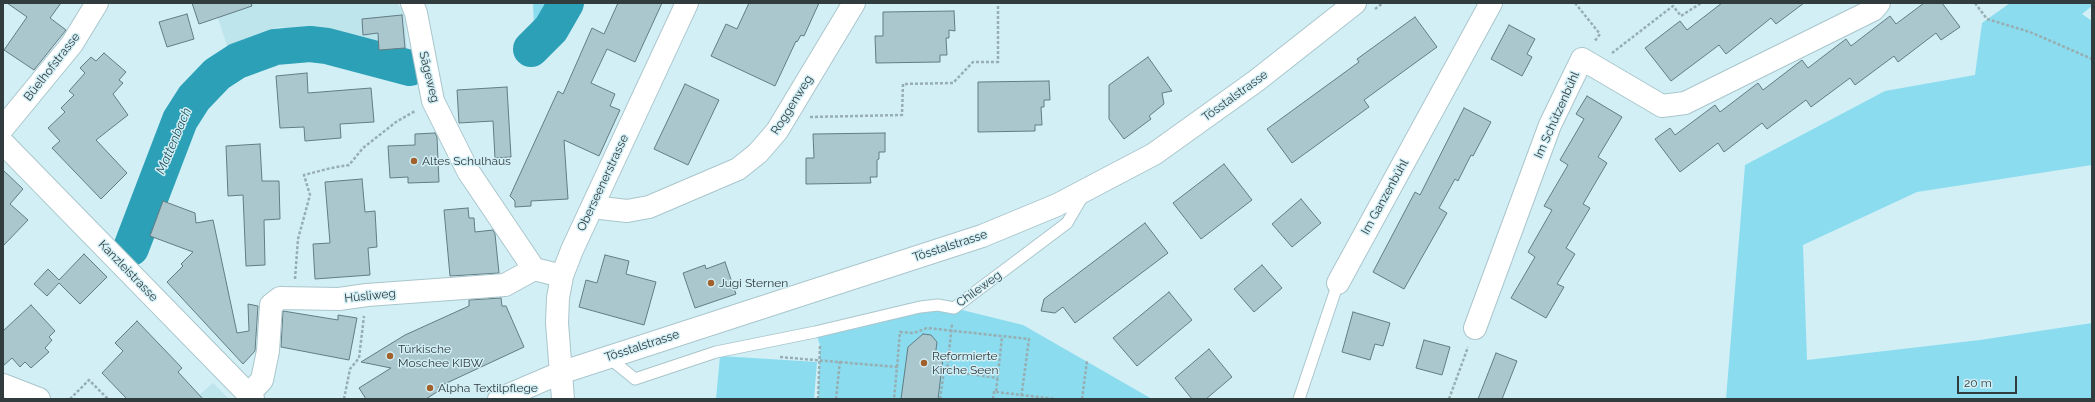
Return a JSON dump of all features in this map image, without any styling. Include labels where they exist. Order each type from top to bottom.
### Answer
[{"type":"street","name":"Büelhofstrasse","points":[[3,128],[72,44],[97,3]]},
{"type":"street","name":"Sägeweg","points":[[412,3],[416,13],[433,101],[468,171],[534,269]]},
{"type":"street","name":"Oberseenerstrasse","points":[[563,399],[557,323],[558,298],[562,276],[572,250],[687,3]]},
{"type":"street","name":"Roggenweg","points":[[592,207],[627,211],[649,207],[738,169],[758,152],[777,131],[854,3]]},
{"type":"street","name":"Tösstalstrasse","points":[[499,399],[560,373],[982,236],[1036,214],[1086,190],[1154,154],[1256,81],[1355,3]]},
{"type":"street","name":"Im Ganzenbühl","points":[[1338,283],[1491,3]]},
{"type":"street","name":"Im Schützenbühl","points":[[1475,328],[1550,125],[1588,63],[1662,106],[1685,103],[1873,10],[1879,3]]},
{"type":"street","name":"Kanzleistrasse","points":[[3,143],[251,397]]},
{"type":"street","points":[[534,269],[562,276]]},
{"type":"street","name":"Hüsliweg","points":[[251,397],[262,380],[268,351],[270,305],[280,298],[340,299],[367,295],[505,285],[534,269]]},
{"type":"street","points":[[3,385],[36,398]]},
{"type":"lane","name":"Chileweg","points":[[608,358],[635,379],[716,352],[816,332],[920,307],[938,305],[954,308],[1067,223],[1086,190]]},
{"type":"lane","name":"Im Ganzenbühl","points":[[1299,399],[1338,283]]},
{"type":"path","points":[[786,117],[902,115],[903,84],[953,83],[973,62],[998,62],[998,3]]},
{"type":"path","points":[[1575,3],[1600,34],[1588,63]]},
{"type":"path","points":[[1588,63],[1672,6],[1681,16],[1701,3]]},
{"type":"path","points":[[1975,3],[1987,19],[2030,32],[2092,59]]},
{"type":"path","points":[[293,299],[298,239],[310,195],[304,175],[331,168],[350,166],[363,148],[396,122],[433,101]]},
{"type":"path","points":[[344,399],[350,368],[359,358],[367,295]]},
{"type":"path","points":[[940,399],[944,371],[947,371],[954,308]]},
{"type":"path","points":[[894,399],[900,332],[914,333],[927,328],[951,332],[1029,339],[1021,399]]},
{"type":"path","points":[[1449,399],[1475,328]]},
{"type":"path","points":[[816,332],[820,346],[818,399]]},
{"type":"path","points":[[993,399],[994,392],[996,392],[1002,337]]},
{"type":"path","points":[[775,356],[897,367]]},
{"type":"path","points":[[1082,399],[1087,360]]},
{"type":"path","points":[[836,399],[840,361]]},
{"type":"path","points":[[947,371],[998,378]]},
{"type":"path","points":[[70,399],[89,380],[108,399]]},
{"type":"path","points":[[996,392],[1056,399]]},
{"type":"shaded area","points":[[213,3],[396,3],[404,11],[408,59],[372,52],[360,36],[278,27],[227,46]]},
{"type":"shaded area","points":[[533,3],[552,3],[541,27],[534,25]]},
{"type":"shaded area","points":[[2010,3],[2092,3],[2092,6],[2082,14],[2092,21],[2092,165],[1917,192],[1803,245],[1807,360],[1980,340],[2092,323],[2092,399],[1726,399],[1745,165],[1885,91],[1975,75],[1982,23]]},
{"type":"shaded area","points":[[920,307],[954,308],[1023,325],[1152,399],[818,399],[820,346],[816,332]]},
{"type":"shaded area","points":[[720,356],[817,362],[814,399],[716,399]]},
{"type":"shaded area","points":[[213,383],[229,399],[195,399],[199,395]]},
{"type":"building","points":[[7,3],[61,3],[50,18],[66,30],[34,70],[4,50],[27,17]]},
{"type":"building","points":[[192,3],[251,3],[252,6],[199,24]]},
{"type":"building","points":[[618,3],[662,3],[635,62],[607,49],[591,83],[615,94],[610,106],[620,110],[599,156],[564,140],[568,199],[531,201],[531,206],[515,207],[515,201],[510,196],[558,91],[563,94],[592,28],[604,34]]},
{"type":"building","points":[[749,3],[819,3],[804,36],[801,35],[797,42],[796,41],[775,86],[711,56],[726,24],[737,29]]},
{"type":"building","points":[[1722,3],[1804,3],[1776,24],[1771,18],[1726,54],[1719,45],[1671,81],[1645,48],[1680,21],[1687,30]]},
{"type":"building","points":[[1924,3],[1942,3],[1960,27],[1941,40],[1936,33],[1898,62],[1894,56],[1855,85],[1850,78],[1811,107],[1806,100],[1767,129],[1762,123],[1724,152],[1718,143],[1680,172],[1655,139],[1670,128],[1675,135],[1715,105],[1720,112],[1758,83],[1763,90],[1802,60],[1808,68],[1846,39],[1851,46],[1890,16],[1896,24]]},
{"type":"building","points":[[954,11],[955,31],[949,30],[949,38],[946,38],[947,55],[940,55],[940,62],[876,63],[875,36],[883,36],[883,12]]},
{"type":"building","points":[[187,14],[194,39],[167,47],[159,22]]},
{"type":"building","points":[[402,15],[405,48],[379,50],[378,33],[363,35],[362,19]]},
{"type":"building","points":[[1415,17],[1437,47],[1364,100],[1369,107],[1292,163],[1267,129],[1359,62],[1357,59]]},
{"type":"building","points":[[1509,25],[1535,39],[1527,54],[1532,57],[1522,76],[1491,59]]},
{"type":"building","points":[[104,53],[126,72],[119,80],[123,83],[113,94],[128,115],[96,140],[127,173],[101,199],[52,148],[60,141],[48,128],[65,112],[61,108],[74,95],[69,91],[85,73],[80,68],[91,57],[96,61]]},
{"type":"building","points":[[1148,57],[1172,91],[1162,93],[1164,104],[1149,116],[1151,119],[1124,139],[1109,119],[1109,85]]},
{"type":"building","points":[[307,73],[308,93],[371,88],[374,122],[340,124],[341,138],[305,141],[304,127],[280,128],[276,76]]},
{"type":"building","points":[[1049,81],[1050,100],[1044,100],[1044,107],[1041,107],[1042,125],[1035,125],[1035,131],[978,132],[978,82]]},
{"type":"building","points":[[685,84],[719,100],[688,165],[654,149]]},
{"type":"building","points":[[507,87],[511,157],[495,158],[493,121],[459,123],[457,90]]},
{"type":"building","points":[[1587,96],[1622,117],[1598,157],[1607,163],[1583,204],[1590,208],[1566,248],[1575,254],[1557,284],[1564,287],[1546,318],[1511,298],[1535,257],[1528,252],[1552,210],[1544,206],[1568,165],[1560,160],[1584,119],[1576,114]]},
{"type":"building","points":[[1464,108],[1491,122],[1473,156],[1471,155],[1458,181],[1455,179],[1439,208],[1447,213],[1404,289],[1373,272],[1415,192],[1420,195]]},
{"type":"building","name":"Altes Schulhaus","points":[[435,133],[437,137],[439,182],[408,183],[408,177],[390,178],[388,146],[415,145],[415,134]]},
{"type":"building","points":[[885,133],[885,152],[879,152],[879,159],[877,160],[877,177],[870,177],[871,183],[806,184],[806,158],[814,158],[813,134]]},
{"type":"building","points":[[260,144],[262,181],[279,181],[280,219],[264,220],[265,265],[246,266],[243,195],[228,196],[226,146]]},
{"type":"building","points":[[1224,164],[1252,200],[1201,239],[1173,203]]},
{"type":"building","points":[[3,170],[23,189],[10,204],[28,220],[3,246]]},
{"type":"building","points":[[362,179],[365,212],[375,211],[377,247],[368,248],[370,275],[315,279],[313,244],[330,243],[325,182]]},
{"type":"building","points":[[1301,199],[1321,223],[1292,247],[1272,224]]},
{"type":"building","points":[[163,201],[195,213],[196,223],[213,220],[237,333],[249,331],[248,304],[258,306],[255,351],[243,364],[167,282],[183,266],[181,264],[193,252],[150,236]]},
{"type":"building","points":[[468,208],[469,218],[474,218],[475,232],[493,230],[495,234],[499,273],[450,276],[444,210]]},
{"type":"building","points":[[1145,223],[1168,253],[1075,323],[1063,307],[1055,313],[1041,311],[1044,299]]},
{"type":"building","points":[[84,254],[107,277],[80,304],[59,283],[47,296],[34,284],[48,269],[59,280]]},
{"type":"building","points":[[605,255],[629,261],[626,274],[656,282],[644,325],[579,307],[586,280],[597,283]]},
{"type":"building","points":[[725,262],[736,294],[695,308],[683,273],[705,265],[706,269]]},
{"type":"building","points":[[1262,265],[1282,288],[1254,312],[1234,289]]},
{"type":"building","points":[[1169,292],[1192,320],[1137,366],[1113,338]]},
{"type":"building","points":[[501,298],[502,306],[506,306],[524,347],[438,387],[440,390],[426,399],[366,399],[359,388],[391,368],[361,362],[405,335],[469,306],[469,300]]},
{"type":"building","points":[[31,305],[55,331],[49,337],[52,340],[45,348],[49,352],[31,368],[25,362],[20,367],[12,358],[3,366],[3,331]]},
{"type":"building","points":[[283,311],[338,320],[338,315],[357,318],[349,360],[281,347]]},
{"type":"building","points":[[1353,312],[1390,323],[1383,346],[1375,344],[1370,360],[1342,352]]},
{"type":"building","points":[[137,321],[182,368],[178,372],[203,399],[127,399],[102,373],[123,351],[115,343]]},
{"type":"building","name":"Reformierte Kirche Seen","points":[[923,334],[931,335],[937,342],[935,357],[943,358],[938,399],[901,399],[908,347]]},
{"type":"building","points":[[1424,340],[1450,347],[1442,375],[1416,368]]},
{"type":"building","points":[[1209,349],[1232,377],[1206,399],[1192,399],[1175,378]]},
{"type":"building","points":[[1496,353],[1517,361],[1502,399],[1478,399]]},
{"type":"waterway","name":"Mattenbach","points":[[531,49],[551,29],[566,3]]},
{"type":"waterway","name":"Mattenbach","points":[[131,248],[180,120],[194,98],[217,74],[237,61],[275,47],[310,44],[327,46],[410,68]]},
{"type":"place","name":"Altes Schulhaus","points":[[414,161]]},
{"type":"place","name":"Jugi Sternen","points":[[711,283]]},
{"type":"place","name":"Türkische Moschee KIBW","points":[[390,356]]},
{"type":"place","name":"Reformierte Kirche Seen","points":[[924,363]]},
{"type":"place","name":"Alpha Textilpflege","points":[[430,388]]}]
